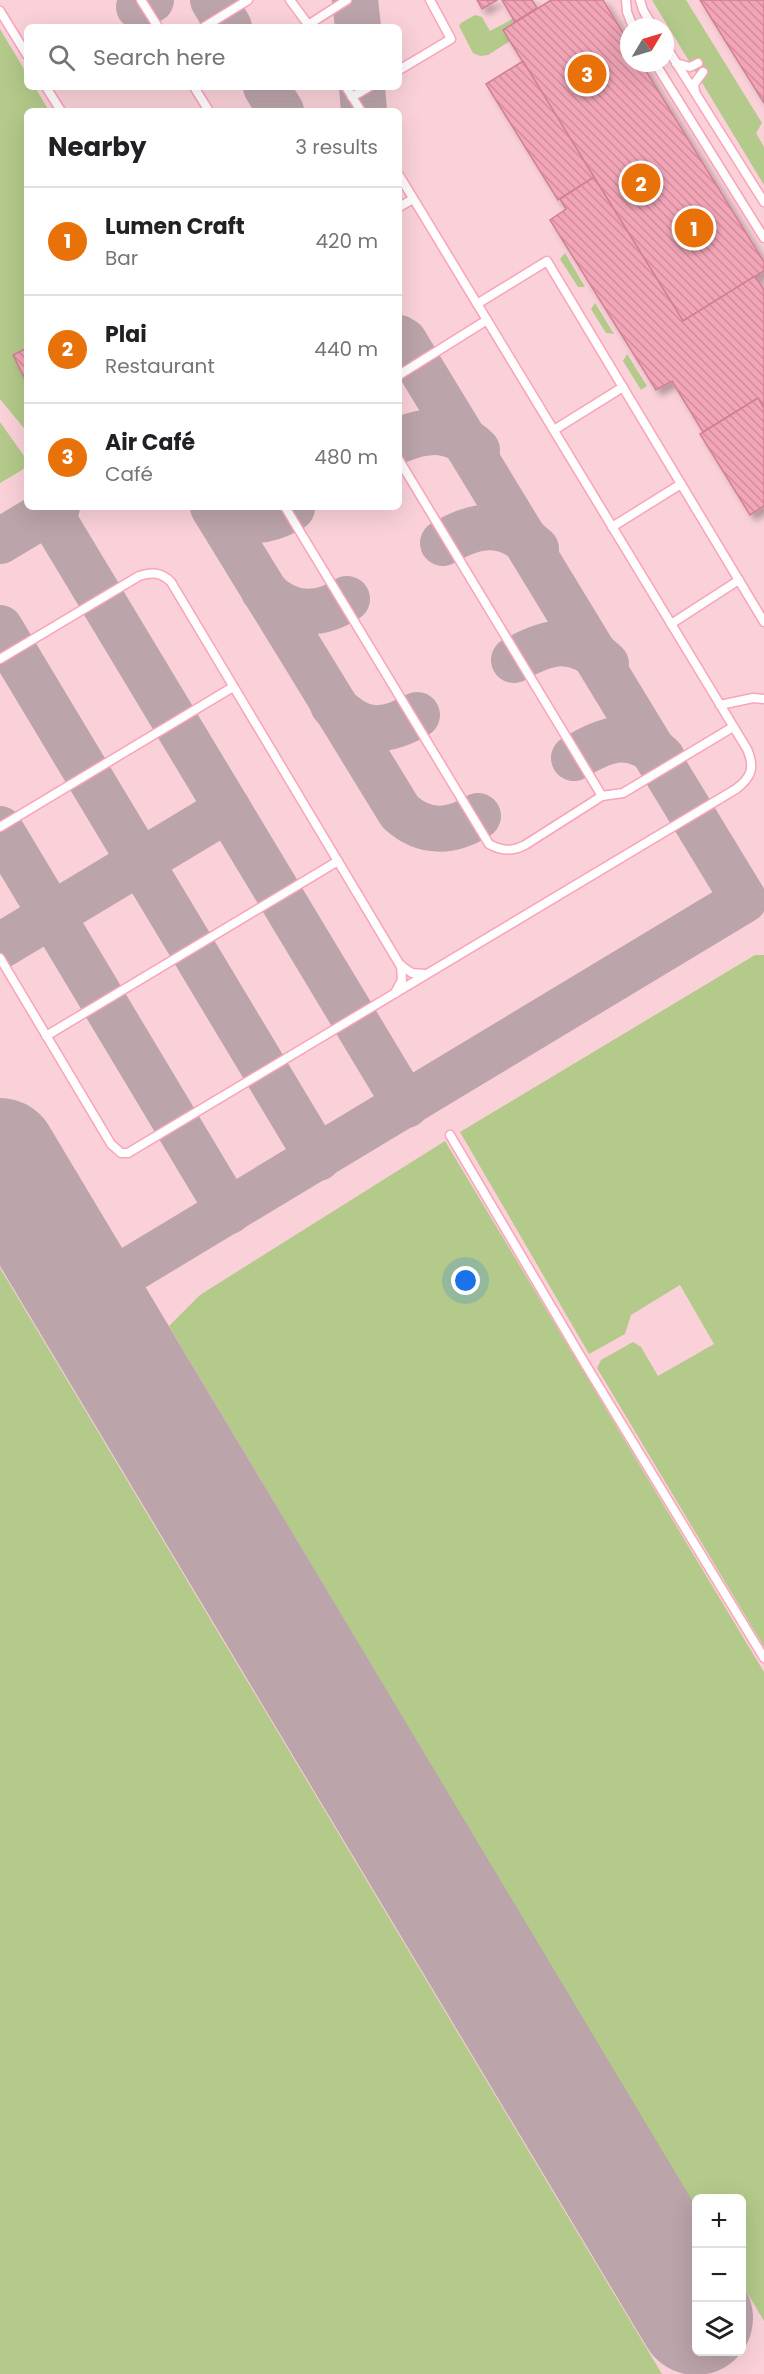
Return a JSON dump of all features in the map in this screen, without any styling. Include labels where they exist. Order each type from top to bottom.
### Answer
[{"type":"lane","points":[[141,0],[156,24]]},
{"type":"lane","points":[[209,24],[248,0]]},
{"type":"lane","points":[[290,0],[308,24]]},
{"type":"lane","points":[[312,24],[347,0]]},
{"type":"lane","points":[[402,68],[451,39],[430,0]]},
{"type":"lane","points":[[626,0],[629,18]]},
{"type":"lane","points":[[640,0],[648,18]]},
{"type":"lane","points":[[0,10],[24,50]]},
{"type":"lane","points":[[674,60],[764,202]]},
{"type":"lane","points":[[676,63],[690,66],[698,63]]},
{"type":"lane","points":[[661,72],[764,238]]},
{"type":"lane","points":[[695,92],[694,84],[703,72]]},
{"type":"lane","points":[[48,90],[59,108]]},
{"type":"lane","points":[[196,90],[206,108]]},
{"type":"lane","points":[[348,90],[359,108]]},
{"type":"lane","points":[[352,97],[364,90]]},
{"type":"lane","points":[[0,958],[111,1144],[121,1153],[128,1153],[748,781],[752,759],[734,727],[402,180]]},
{"type":"lane","points":[[402,205],[413,199]]},
{"type":"lane","points":[[477,304],[547,261],[764,622]]},
{"type":"lane","points":[[402,373],[487,320]]},
{"type":"lane","points":[[554,430],[623,387]]},
{"type":"lane","points":[[402,465],[602,796]]},
{"type":"lane","points":[[612,526],[681,484]]},
{"type":"lane","points":[[287,510],[489,844],[498,849],[517,850],[602,796],[623,793],[734,727]]},
{"type":"lane","points":[[0,659],[139,576],[156,573],[165,576],[171,582],[400,965],[402,980],[394,994]]},
{"type":"lane","points":[[671,624],[739,580]]},
{"type":"lane","points":[[0,827],[233,687]]},
{"type":"lane","points":[[720,705],[753,698],[764,699]]},
{"type":"lane","points":[[46,1036],[338,861]]},
{"type":"lane","points":[[400,965],[412,973],[420,975],[429,973]]},
{"type":"lane","points":[[450,1135],[584,1362],[764,1658]]},
{"type":"shaded area","points":[[0,0],[764,0],[764,2374],[0,2374]]},
{"type":"green space","points":[[652,0],[686,0],[762,123],[756,133],[764,147],[764,185],[674,36],[674,18],[663,18]]},
{"type":"green space","points":[[475,15],[482,17],[490,31],[513,19],[515,22],[510,41],[488,55],[480,56],[473,53],[459,26]]},
{"type":"green space","points":[[0,29],[24,69],[24,90],[37,90],[47,108],[24,108],[24,428],[0,399]]},
{"type":"green space","points":[[565,253],[585,287],[578,287],[560,259]]},
{"type":"green space","points":[[595,303],[614,334],[606,333],[591,309]]},
{"type":"green space","points":[[627,354],[647,386],[641,390],[623,361]]},
{"type":"green space","points":[[0,422],[24,456],[24,469],[0,483]]},
{"type":"green space","points":[[755,955],[764,955],[764,1647],[597,1368],[601,1360],[633,1342],[641,1347],[658,1376],[714,1344],[680,1285],[631,1315],[625,1334],[589,1354],[460,1132]]},
{"type":"green space","points":[[445,1141],[764,1672],[764,2321],[746,2291],[746,2194],[692,2194],[692,2202],[169,1326],[200,1295]]},
{"type":"green space","points":[[0,1268],[662,2374],[0,2374]]},
{"type":"building","points":[[477,0],[497,0],[482,9]]},
{"type":"building","points":[[502,0],[532,0],[537,8],[515,22]]},
{"type":"building","points":[[551,0],[603,0],[620,28],[620,72],[647,72],[764,262],[764,271],[683,321],[503,30]]},
{"type":"building","points":[[700,0],[764,0],[764,103],[726,42]]},
{"type":"building","points":[[523,61],[594,177],[558,200],[486,84]]},
{"type":"building","points":[[594,177],[683,321],[755,276],[764,290],[764,408],[758,398],[703,432],[672,381],[656,390],[550,220],[566,209],[560,199]]},
{"type":"building","points":[[24,350],[24,377],[13,355]]},
{"type":"building","points":[[758,398],[764,408],[764,506],[750,515],[700,434]]},
{"type":"taxiway","points":[[139,7],[151,0]]},
{"type":"taxiway","points":[[213,0],[227,24]]},
{"type":"taxiway","points":[[355,0],[358,24]]},
{"type":"taxiway","points":[[268,90],[279,108]]},
{"type":"taxiway","points":[[362,90],[364,108]]},
{"type":"taxiway","points":[[85,1297],[744,900],[402,340]]},
{"type":"taxiway","points":[[402,439],[421,433],[440,432],[459,437],[477,450]]},
{"type":"taxiway","points":[[0,541],[52,510]]},
{"type":"taxiway","points":[[215,510],[400,812],[419,824],[438,829],[458,826],[478,816]]},
{"type":"taxiway","points":[[220,510],[234,518],[253,521],[273,517],[288,510]]},
{"type":"taxiway","points":[[49,512],[406,1105]]},
{"type":"taxiway","points":[[443,543],[468,531],[491,527],[513,533],[536,549]]},
{"type":"taxiway","points":[[264,591],[283,606],[304,612],[326,609],[347,599]]},
{"type":"taxiway","points":[[0,628],[318,1158]]},
{"type":"taxiway","points":[[514,660],[539,648],[562,643],[583,648],[595,654],[606,664]]},
{"type":"taxiway","points":[[333,705],[353,721],[373,728],[394,726],[417,715]]},
{"type":"taxiway","points":[[574,758],[597,745],[619,740],[640,743],[662,758]]},
{"type":"taxiway","points":[[0,946],[228,809]]},
{"type":"taxiway","points":[[0,829],[229,1211]]},
{"type":"runway","points":[[0,1155],[692,2311]]},
{"type":"place","name":"Air Café","points":[[587,74]]},
{"type":"place","name":"Plai","points":[[641,183]]},
{"type":"place","name":"Lumen Craft","points":[[694,228]]}]
